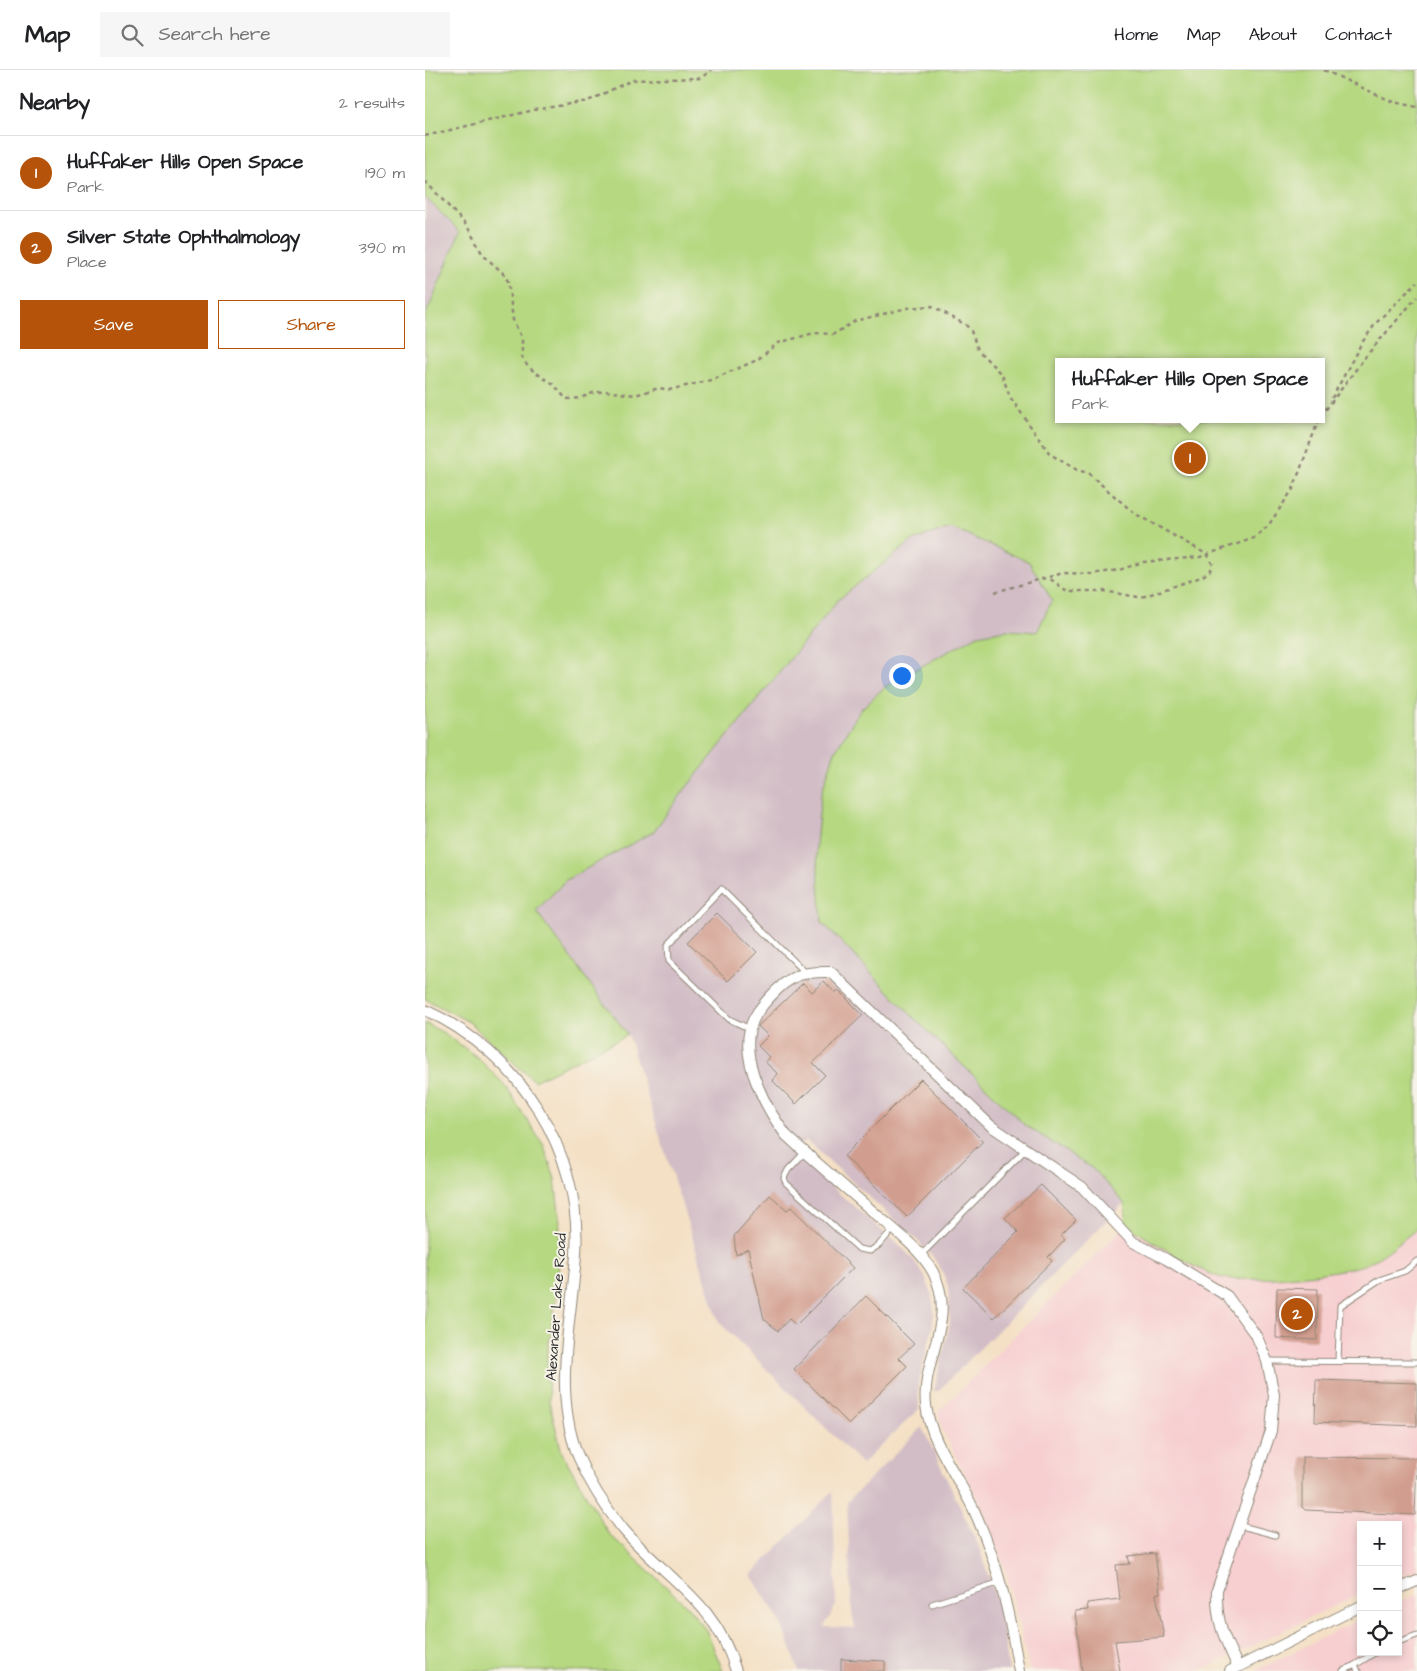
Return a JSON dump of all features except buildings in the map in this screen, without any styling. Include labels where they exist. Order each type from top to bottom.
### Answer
[{"type":"street","points":[[1019,1671],[1012,1623],[1002,1582],[972,1506],[929,1421],[926,1391],[942,1319],[942,1304],[932,1271],[921,1256],[893,1229],[786,1136],[771,1116],[756,1082],[748,1046],[749,1029],[757,1011],[775,992],[805,972],[831,972],[991,1126],[1082,1187],[1133,1242],[1166,1259],[1227,1296],[1257,1336],[1267,1361],[1274,1395],[1271,1431],[1217,1590],[1216,1613],[1236,1670],[1357,1608]]},
{"type":"street","name":"Alexander Lake Road","points":[[425,1010],[468,1033],[507,1069],[544,1118],[559,1146],[570,1181],[577,1224],[575,1271],[564,1366],[568,1424],[578,1455],[592,1484],[624,1530],[701,1605],[732,1656],[737,1671]]},
{"type":"street","points":[[1402,1587],[1417,1581]]},
{"type":"lane","points":[[749,1029],[729,1019],[669,961],[668,945],[721,889],[805,972]]},
{"type":"lane","points":[[921,1256],[1027,1149]]},
{"type":"lane","points":[[805,1152],[788,1170],[784,1178],[786,1183],[859,1249],[869,1251],[879,1245],[893,1229]]},
{"type":"lane","points":[[1338,1361],[1340,1306],[1379,1280],[1405,1271],[1417,1261]]},
{"type":"lane","points":[[1267,1361],[1417,1362]]},
{"type":"lane","points":[[1238,1525],[1275,1535]]},
{"type":"lane","points":[[932,1604],[1002,1582]]},
{"type":"lane","points":[[1402,1641],[1417,1635]]},
{"type":"lane","points":[[1343,1671],[1370,1656]]},
{"type":"lane","points":[[1355,1665],[1358,1671]]},
{"type":"path","points":[[425,136],[533,110],[588,101],[632,80],[701,78],[711,70]]},
{"type":"path","points":[[1324,70],[1393,102],[1417,107]]},
{"type":"path","points":[[425,181],[467,226],[483,255],[502,272],[508,282],[513,320],[522,339],[522,357],[528,367],[555,386],[566,399],[581,398],[593,392],[605,391],[635,395],[659,388],[669,390],[711,380],[757,360],[778,343],[814,333],[834,334],[855,321],[907,308],[932,306],[966,325],[971,331],[978,350],[1003,376],[1010,397],[1050,454],[1077,470],[1088,473],[1133,513],[1208,555],[1213,565],[1209,572],[1185,584],[1145,596],[1103,591],[1067,590],[1049,578]]},
{"type":"path","points":[[1325,410],[1366,337],[1376,323],[1417,282]]},
{"type":"path","points":[[1329,404],[1366,356],[1417,297]]},
{"type":"path","points":[[995,592],[1063,573],[1092,574],[1119,570],[1143,562],[1208,555],[1254,538],[1268,526],[1293,489],[1318,423]]},
{"type":"shaded area","points":[[425,197],[460,232],[425,317]]},
{"type":"shaded area","points":[[949,527],[1029,562],[1052,600],[1037,632],[1006,630],[821,794],[816,845],[822,922],[917,1021],[1025,1125],[1093,1169],[1124,1203],[938,1391],[934,1391],[950,1324],[948,1286],[941,1269],[917,1240],[806,1140],[792,1153],[913,1259],[925,1277],[931,1292],[934,1311],[932,1330],[918,1384],[919,1409],[862,1464],[719,1322],[628,1035],[536,911],[566,880],[653,832],[686,788],[838,600],[912,541]]},
{"type":"shaded area","points":[[1126,1225],[1203,1270],[1222,1278],[1324,1272],[1366,1264],[1417,1228],[1417,1570],[1402,1576],[1402,1521],[1357,1521],[1357,1595],[1200,1671],[1030,1671],[1006,1571],[980,1503],[943,1431],[938,1412]]},
{"type":"shaded area","points":[[922,1427],[979,1547],[1000,1610],[1009,1671],[799,1671],[783,1626],[751,1575],[833,1491],[836,1605],[824,1627],[855,1628],[852,1612],[847,1502]]},
{"type":"shaded area","points":[[1417,1595],[1417,1671],[1255,1671],[1357,1621],[1357,1656],[1402,1656],[1402,1601]]},
{"type":"green space","points":[[425,70],[1417,70],[1417,1228],[1413,1232],[1372,1261],[1338,1271],[1272,1278],[1235,1279],[1223,1278],[1201,1270],[1126,1225],[1124,1203],[1093,1169],[1025,1125],[917,1021],[822,922],[816,845],[821,794],[835,751],[861,709],[886,686],[978,635],[1006,630],[1037,632],[1052,600],[1029,562],[950,527],[912,541],[838,600],[686,788],[653,832],[566,880],[536,911],[628,1035],[534,1081],[469,1022],[425,999],[425,317],[460,232],[425,197]]},
{"type":"green space","points":[[425,1023],[444,1033],[477,1057],[504,1084],[544,1146],[555,1179],[560,1221],[558,1286],[547,1356],[549,1401],[562,1453],[608,1533],[687,1606],[706,1630],[723,1671],[425,1671]]},
{"type":"place","name":"Huffaker Hills Open Space","points":[[1190,458]]},
{"type":"place","name":"Silver State Ophthalmology","points":[[1297,1314]]}]
